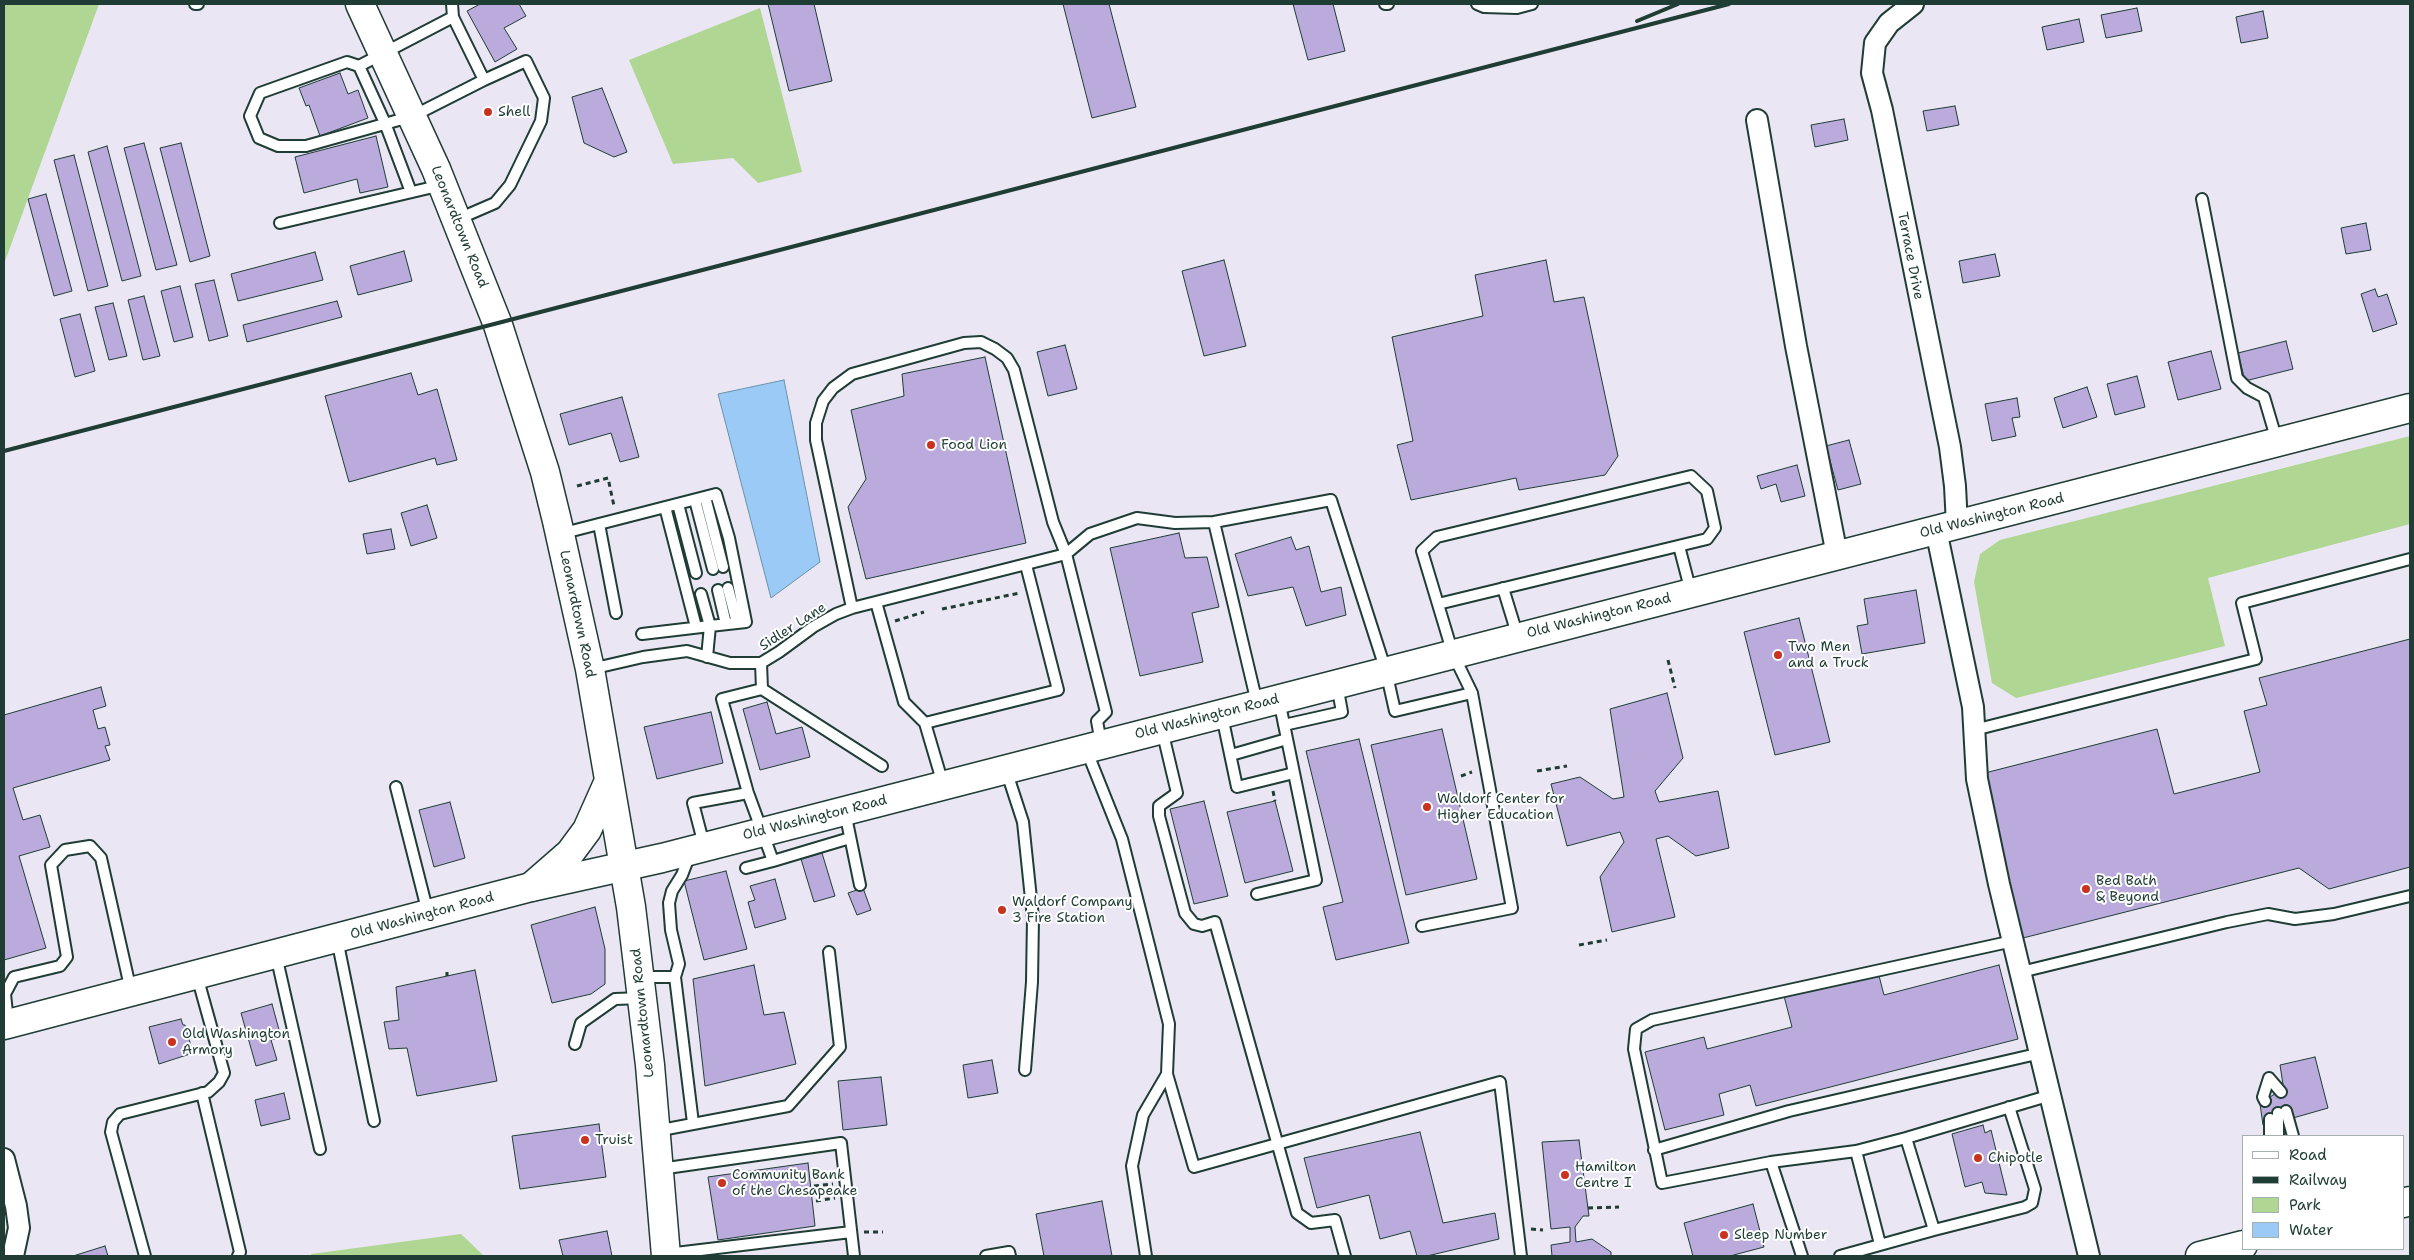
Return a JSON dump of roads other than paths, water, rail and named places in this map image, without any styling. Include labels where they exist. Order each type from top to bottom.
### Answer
[{"type":"main road","name":"Leonardtown Road","points":[[360,4],[385,53],[443,184],[498,325],[545,472],[590,669],[608,783],[625,867],[641,987],[666,1255]]},
{"type":"main road","name":"Old Washington Road","points":[[6,1024],[531,887],[625,867],[2410,408]]},
{"type":"main road","points":[[531,887],[570,853],[587,830],[608,783]]},
{"type":"main road","points":[[2200,1256],[2242,1245]]},
{"type":"street","name":"Terrace Drive","points":[[1913,4],[1889,23],[1875,43],[1872,73],[1882,110],[1950,446],[1955,486],[1947,527],[1973,707],[1977,779],[2013,941],[2089,1256]]},
{"type":"street","points":[[1757,120],[1798,355],[1837,555]]},
{"type":"street","points":[[4,1159],[16,1206],[19,1228],[13,1256]]},
{"type":"lane","points":[[452,4],[453,17],[484,80]]},
{"type":"lane","points":[[1477,4],[1484,7],[1517,8],[1532,4]]},
{"type":"lane","points":[[453,17],[359,66],[347,62],[260,93],[250,116],[259,138],[278,146],[306,146],[413,116],[526,61],[544,98],[541,121],[510,185],[495,203],[457,220]]},
{"type":"lane","points":[[359,66],[385,123],[411,192]]},
{"type":"lane","points":[[280,223],[443,184]]},
{"type":"lane","points":[[2202,199],[2237,378],[2247,388],[2264,397],[2277,442]]},
{"type":"lane","points":[[852,608],[816,440],[816,423],[823,401],[833,388],[852,374],[964,343],[981,342],[995,349],[1007,358],[1014,370],[1053,522],[1066,554],[1106,712],[1097,721],[1094,746],[1122,839],[1169,1024],[1167,1074],[1194,1167],[1500,1082],[1521,1256]]},
{"type":"lane","points":[[1422,926],[1512,908],[1472,693],[1452,654],[1422,551],[1437,537],[1691,476],[1707,491],[1715,528],[1707,539],[1438,604]]},
{"type":"lane","points":[[560,534],[716,494],[728,538],[746,622],[642,634]]},
{"type":"lane","points":[[700,498],[718,568]]},
{"type":"lane","points":[[1066,554],[1090,534],[1137,518],[1175,523],[1214,522],[1331,500],[1386,671],[1396,711],[1472,693]]},
{"type":"lane","points":[[678,504],[696,573]]},
{"type":"lane","points":[[665,507],[696,627]]},
{"type":"lane","points":[[1214,522],[1268,702],[1284,725],[1316,880],[1257,894]]},
{"type":"lane","points":[[599,524],[616,613]]},
{"type":"lane","points":[[1679,546],[1692,593]]},
{"type":"lane","name":"Sidler Lane","points":[[590,669],[687,651],[730,663],[760,664],[780,652],[812,627],[852,608],[1066,554]]},
{"type":"lane","points":[[1974,730],[2256,660],[2242,604],[2410,559]]},
{"type":"lane","points":[[926,723],[1058,690],[1026,565]]},
{"type":"lane","points":[[1503,588],[1518,637]]},
{"type":"lane","points":[[723,589],[731,624]]},
{"type":"lane","points":[[701,594],[710,626],[707,657]]},
{"type":"lane","points":[[876,602],[904,702],[926,723],[944,785]]},
{"type":"lane","points":[[760,664],[762,689]]},
{"type":"lane","points":[[1284,725],[1342,712],[1337,684]]},
{"type":"lane","points":[[773,861],[748,793],[722,699],[762,689],[882,766]]},
{"type":"lane","points":[[1222,713],[1237,787],[1294,773]]},
{"type":"lane","points":[[1162,729],[1177,792],[1158,806],[1159,816],[1185,913],[1194,924],[1202,926],[1216,922],[1297,1213],[1312,1224],[1336,1220],[1344,1256]]},
{"type":"lane","points":[[1230,755],[1287,739]]},
{"type":"lane","points":[[1006,769],[1022,822],[1033,918],[1032,982],[1025,1070]]},
{"type":"lane","points":[[396,787],[428,914]]},
{"type":"lane","points":[[693,1123],[675,977],[679,964],[671,930],[670,903],[672,892],[698,848],[693,803],[748,793]]},
{"type":"lane","points":[[844,810],[860,885]]},
{"type":"lane","points":[[746,868],[850,838]]},
{"type":"lane","points":[[6,1024],[5,994],[14,977],[60,966],[67,958],[51,865],[65,850],[90,846],[101,858],[131,992]]},
{"type":"lane","points":[[2021,972],[2192,929],[2236,920],[2268,914],[2295,919],[2334,914],[2410,896]]},
{"type":"lane","points":[[337,938],[374,1121]]},
{"type":"lane","points":[[2013,941],[1652,1020],[1636,1029],[1634,1049],[1654,1150],[1662,1183],[1771,1162],[1856,1151],[2050,1095]]},
{"type":"lane","points":[[655,1131],[788,1106],[840,1047],[830,952]]},
{"type":"lane","points":[[276,954],[320,1149]]},
{"type":"lane","points":[[145,1256],[111,1132],[113,1122],[120,1114],[208,1092],[219,1082],[224,1073],[196,975]]},
{"type":"lane","points":[[575,1044],[581,1023],[614,999],[641,987],[675,977]]},
{"type":"lane","points":[[1654,1150],[1789,1111],[2041,1052]]},
{"type":"lane","points":[[1146,1256],[1132,1166],[1143,1115],[1167,1074]]},
{"type":"lane","points":[[2269,1078],[2273,1096],[2264,1097],[2269,1078]]},
{"type":"lane","points":[[202,1093],[240,1252],[238,1256]]},
{"type":"lane","points":[[1840,1256],[2025,1207],[2032,1203],[2035,1189],[2008,1107]]},
{"type":"lane","points":[[2278,1114],[2292,1135]]},
{"type":"lane","points":[[2270,1135],[2278,1114]]},
{"type":"lane","points":[[2278,1114],[2278,1135]]},
{"type":"lane","points":[[1906,1138],[1934,1230]]},
{"type":"lane","points":[[658,1169],[841,1143],[854,1256]]},
{"type":"lane","points":[[1856,1151],[1880,1244]]},
{"type":"lane","points":[[1771,1162],[1802,1256]]},
{"type":"lane","points":[[666,1255],[851,1232]]},
{"type":"lane","points":[[986,1256],[1009,1252],[1010,1256]]},
{"type":"water","points":[[784,380],[820,562],[771,598],[718,394]]},
{"type":"railway","points":[[1637,21],[1678,4]]},
{"type":"railway","points":[[4,451],[1729,4]]},
{"type":"place","name":"Shell","points":[[488,112]]},
{"type":"place","name":"Food Lion","points":[[931,445]]},
{"type":"place","name":"Two Men and a Truck","points":[[1778,655]]},
{"type":"place","name":"Waldorf Center for Higher Education","points":[[1427,807]]},
{"type":"place","name":"Bed Bath & Beyond","points":[[2086,889]]},
{"type":"place","name":"Waldorf Company 3 Fire Station","points":[[1002,910]]},
{"type":"place","name":"Old Washington Armory","points":[[172,1042]]},
{"type":"place","name":"Truist","points":[[585,1140]]},
{"type":"place","name":"Chipotle","points":[[1978,1158]]},
{"type":"place","name":"Hamilton Centre I","points":[[1565,1175]]},
{"type":"place","name":"Community Bank of the Chesapeake","points":[[722,1183]]},
{"type":"place","name":"Sleep Number","points":[[1724,1235]]}]
